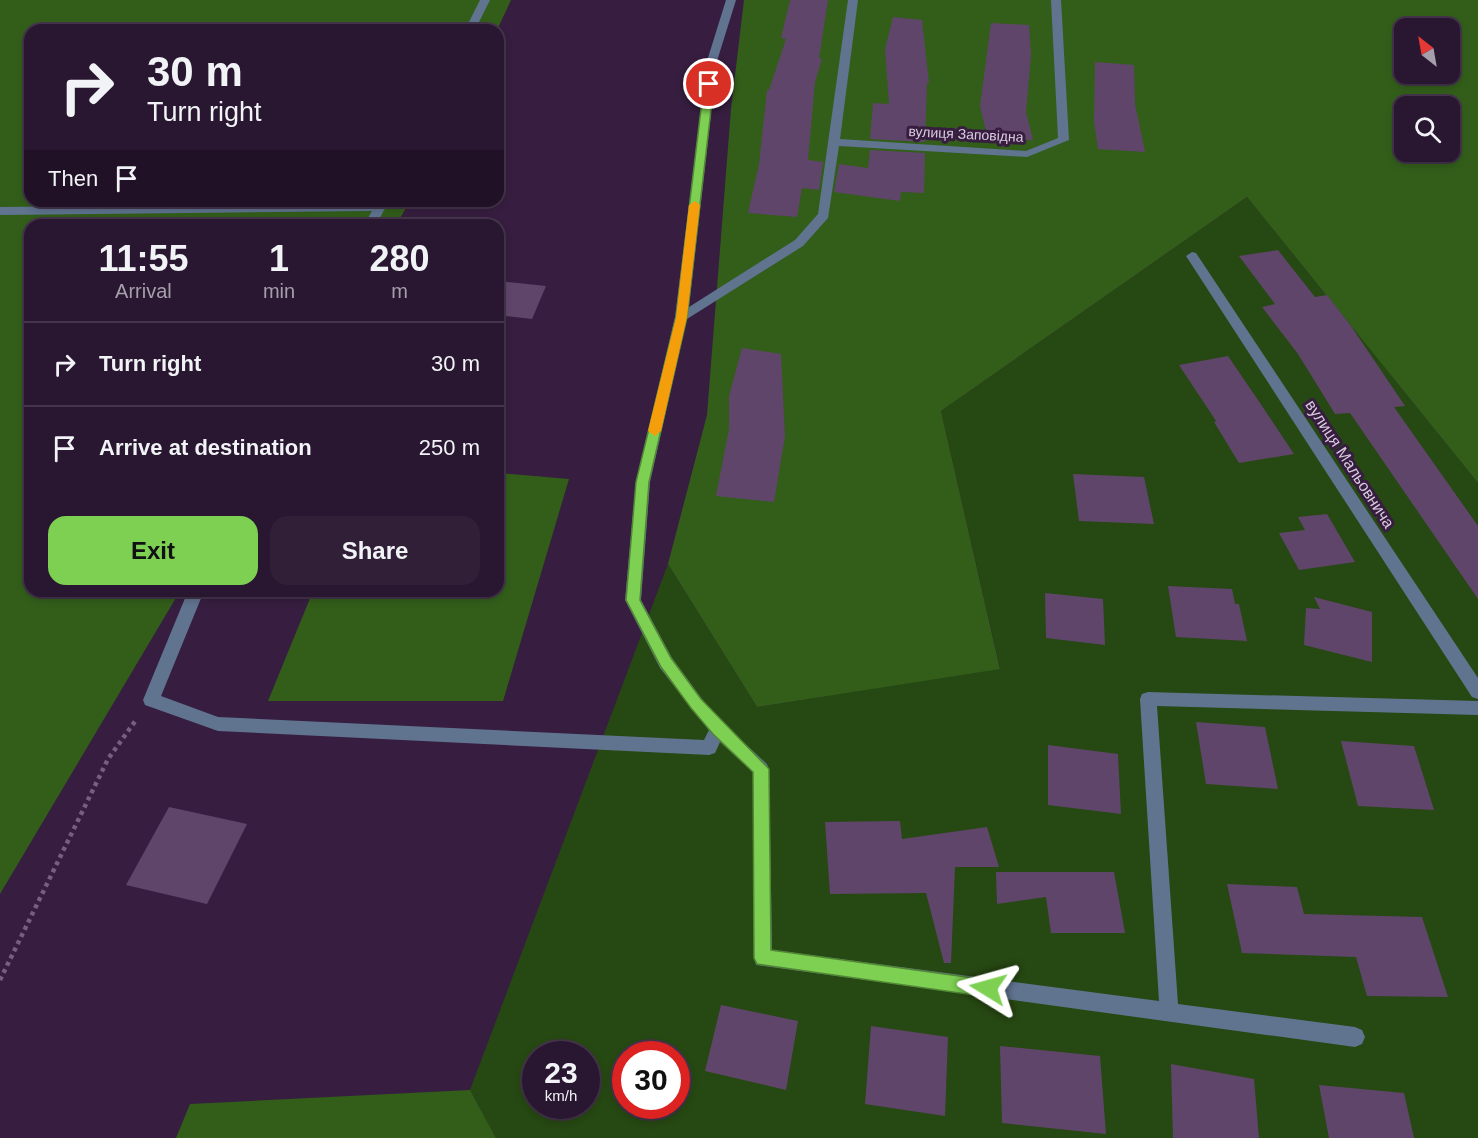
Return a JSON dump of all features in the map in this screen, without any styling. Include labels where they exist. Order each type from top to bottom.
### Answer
[{"type":"street","points":[[473,24],[485,0]]},
{"type":"street","points":[[731,0],[712,61],[681,317],[643,482],[633,600],[666,663],[718,729],[761,769],[763,958],[1355,1037]]},
{"type":"street","points":[[681,317],[800,243],[824,215],[853,0]]},
{"type":"street","name":"вулиця Заповідна","points":[[833,142],[1027,154],[1064,140],[1056,0]]},
{"type":"street","points":[[0,212],[239,207]]},
{"type":"street","name":"вулиця Мальовнича","points":[[1192,256],[1478,692]]},
{"type":"street","points":[[194,597],[151,700],[218,724],[709,748],[718,729]]},
{"type":"street","points":[[1169,1013],[1148,699],[1478,708]]},
{"type":"path","points":[[0,980],[108,759],[151,700]]},
{"type":"green space","points":[[0,0],[511,0],[500,24],[24,24],[24,207],[406,207],[400,219],[24,219],[24,597],[176,597],[0,894]]},
{"type":"green space","points":[[744,0],[1478,0],[1478,483],[1247,197],[941,411],[1000,669],[757,707],[668,564],[707,415],[731,109]]},
{"type":"green space","points":[[1247,197],[1478,483],[1478,1138],[496,1138],[470,1090],[668,564],[757,707],[1000,668],[941,411]]},
{"type":"green space","points":[[504,474],[569,479],[503,701],[268,701],[311,597],[504,597]]},
{"type":"green space","points":[[470,1090],[496,1138],[176,1138],[190,1104]]},
{"type":"building","points":[[790,0],[828,0],[819,58],[822,59],[815,82],[808,160],[823,162],[819,190],[802,188],[797,217],[748,213],[759,164],[767,90],[769,90],[786,39],[781,38]]},
{"type":"building","points":[[893,17],[922,20],[929,83],[927,83],[925,142],[870,139],[873,103],[889,104],[885,50]]},
{"type":"building","points":[[991,23],[1029,25],[1031,55],[1026,112],[1033,140],[988,140],[980,106]]},
{"type":"building","points":[[1095,62],[1134,65],[1135,104],[1145,152],[1098,149],[1094,122]]},
{"type":"building","points":[[870,150],[925,153],[924,193],[901,192],[900,201],[834,192],[839,164],[868,168]]},
{"type":"building","points":[[1278,250],[1315,297],[1327,295],[1351,326],[1405,406],[1394,407],[1478,526],[1478,599],[1350,413],[1335,414],[1298,354],[1262,307],[1275,304],[1239,256]]},
{"type":"building","points":[[504,282],[546,286],[532,319],[504,316]]},
{"type":"building","points":[[742,348],[781,354],[785,436],[774,502],[716,496],[729,429],[729,396]]},
{"type":"building","points":[[1228,356],[1294,454],[1239,463],[1214,422],[1216,421],[1179,365]]},
{"type":"building","points":[[1073,474],[1144,477],[1154,524],[1079,521]]},
{"type":"building","points":[[1327,514],[1355,562],[1299,570],[1279,533],[1305,530],[1298,517]]},
{"type":"building","points":[[1168,586],[1232,589],[1235,604],[1239,604],[1247,641],[1176,637]]},
{"type":"building","points":[[1045,593],[1103,599],[1105,645],[1046,638]]},
{"type":"building","points":[[1314,597],[1372,612],[1372,662],[1304,645],[1306,608],[1320,609]]},
{"type":"building","points":[[1196,722],[1265,727],[1278,789],[1206,784]]},
{"type":"building","points":[[1341,741],[1414,746],[1434,810],[1358,806]]},
{"type":"building","points":[[1048,745],[1118,754],[1121,814],[1048,805]]},
{"type":"building","points":[[169,807],[247,824],[207,904],[126,885]]},
{"type":"building","points":[[900,821],[902,839],[987,827],[999,867],[955,867],[951,963],[944,963],[926,893],[830,894],[825,822]]},
{"type":"building","points":[[996,872],[1114,872],[1125,933],[1051,933],[1046,897],[997,904]]},
{"type":"building","points":[[1227,884],[1297,887],[1304,914],[1422,917],[1448,997],[1367,996],[1356,957],[1242,953]]},
{"type":"building","points":[[721,1005],[798,1021],[786,1090],[705,1071]]},
{"type":"building","points":[[871,1026],[948,1037],[945,1116],[865,1104]]},
{"type":"building","points":[[1000,1046],[1100,1056],[1106,1134],[1002,1123]]},
{"type":"building","points":[[1171,1064],[1254,1079],[1259,1138],[1173,1138]]},
{"type":"building","points":[[1319,1085],[1404,1093],[1414,1138],[1329,1138]]},
{"type":"slow traffic","points":[[655,431],[681,317],[695,205]]},
{"type":"route","points":[[709,84],[681,317],[643,482],[633,600],[666,663],[696,704],[718,729],[761,769],[763,958],[988,988]]}]
